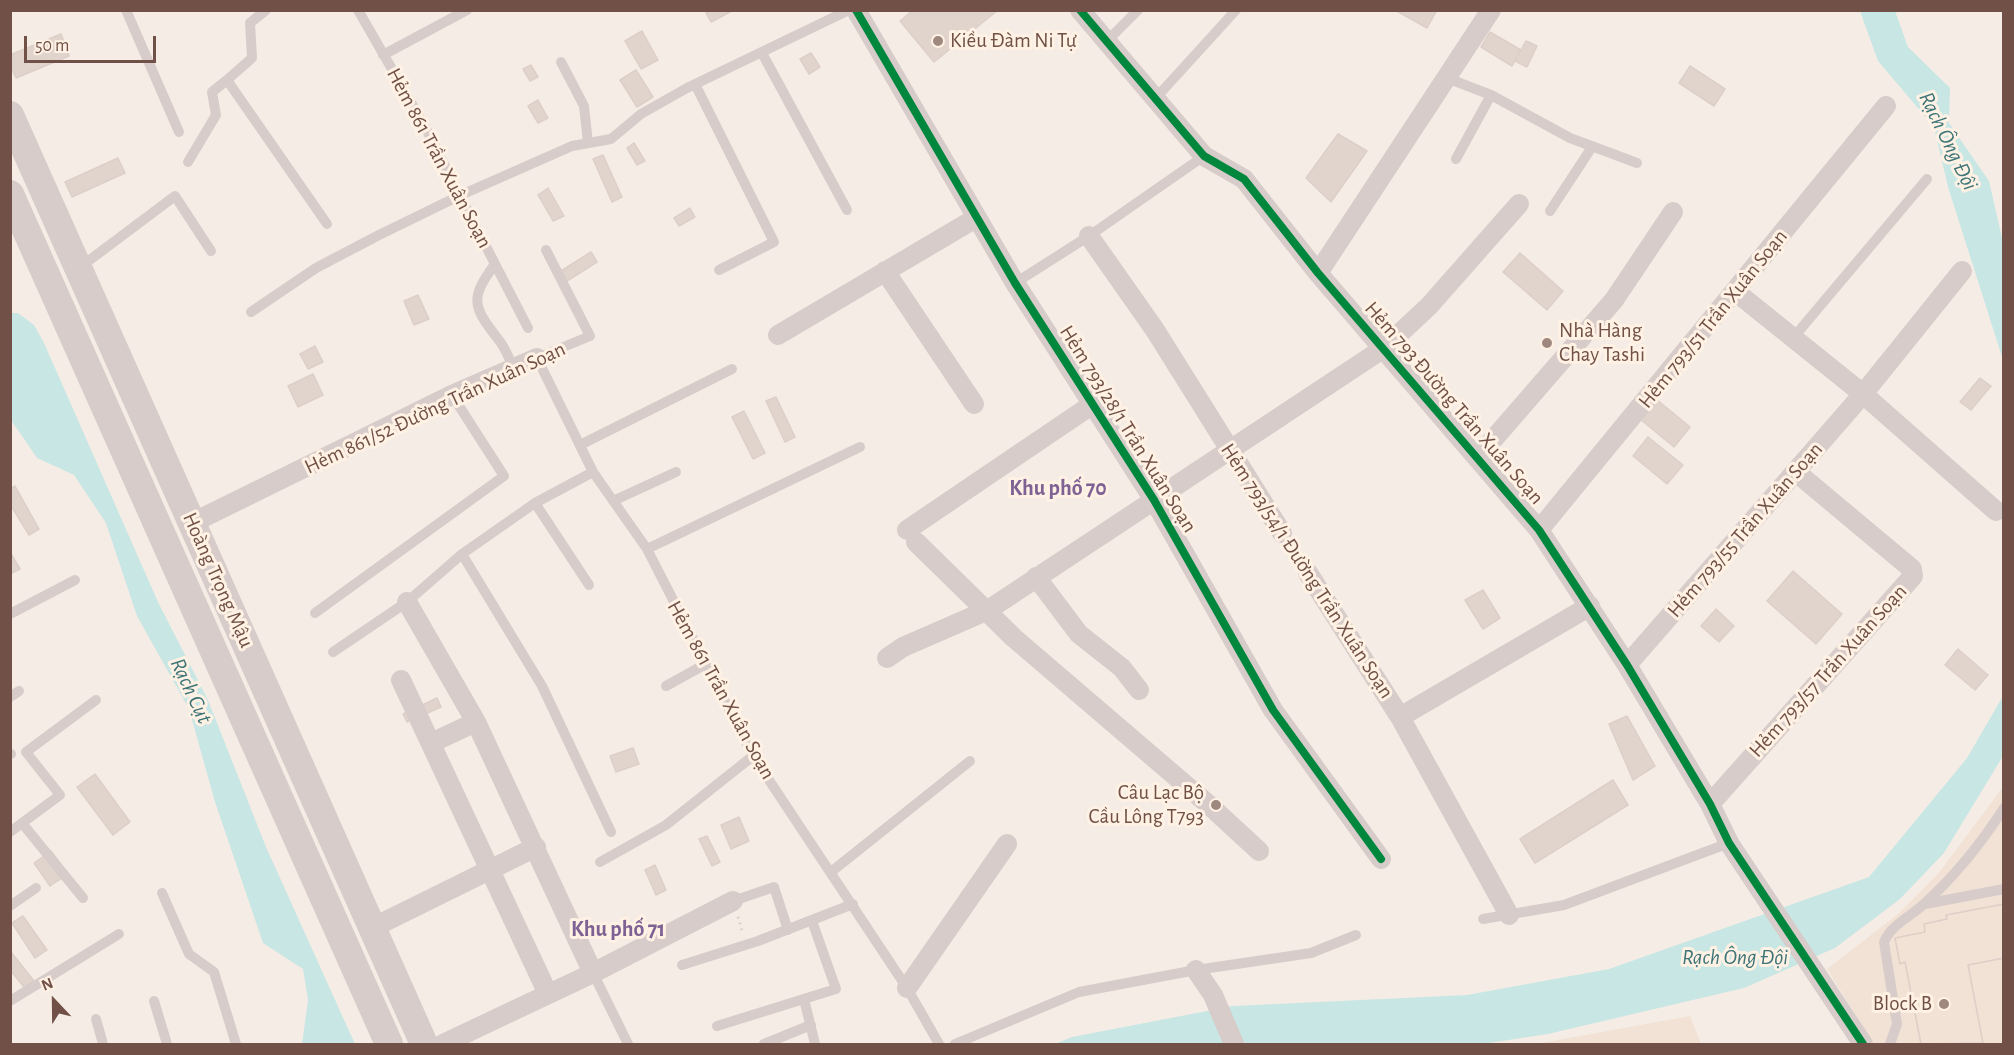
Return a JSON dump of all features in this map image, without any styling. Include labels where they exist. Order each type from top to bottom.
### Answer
[{"type":"main road","name":"Hoàng Trọng Mậu","points":[[10,115],[424,1044]]},
{"type":"main road","name":"Hoàng Trọng Mậu","points":[[10,194],[389,1044]]},
{"type":"main road","points":[[31,240],[60,226]]},
{"type":"main road","points":[[163,536],[192,523]]},
{"type":"main road","points":[[284,808],[314,797]]},
{"type":"street","name":"Hẻm 793/28/1 Trần Xuân Soạn","points":[[856,10],[976,218],[1154,500],[1273,710],[1382,859]]},
{"type":"street","name":"Hẻm 793 Đường Trần Xuân Soạn","points":[[1080,10],[1154,100],[1204,156],[1244,179],[1318,273],[1539,530],[1627,665],[1710,804],[1729,843],[1863,1044]]},
{"type":"street","points":[[1318,273],[1491,10]]},
{"type":"street","name":"Hẻm 793/51 Trần Xuân Soạn","points":[[1539,530],[1886,106]]},
{"type":"street","points":[[887,658],[923,638],[988,610],[1384,348],[1429,306],[1519,204]]},
{"type":"street","points":[[1478,458],[1614,300],[1673,212]]},
{"type":"street","points":[[778,335],[976,218]]},
{"type":"street","name":"Hẻm 793/54/1 Đường Trần Xuân Soạn","points":[[1089,236],[1155,330],[1282,533]]},
{"type":"street","points":[[885,271],[974,404]]},
{"type":"street","name":"Hẻm 793/55 Trần Xuân Soạn","points":[[1627,665],[1863,394],[1962,271]]},
{"type":"street","points":[[1736,292],[1863,394],[1996,511]]},
{"type":"street","name":"Hẻm 861/52 Đường Trần Xuân Soạn","points":[[192,523],[452,395],[537,358]]},
{"type":"street","points":[[1093,404],[911,536],[1014,638],[1209,804],[1259,851]]},
{"type":"street","name":"Hẻm 793/57 Trần Xuân Soạn","points":[[1710,804],[1913,576],[1912,569],[1796,471]]},
{"type":"street","name":"Hẻm 793/54/1 Đường Trần Xuân Soạn","points":[[1308,573],[1400,717],[1509,915]]},
{"type":"street","points":[[1036,577],[1079,634],[1122,668],[1139,690]]},
{"type":"street","points":[[406,602],[476,722],[593,973]]},
{"type":"street","points":[[1400,717],[1590,606]]},
{"type":"street","points":[[401,680],[548,994]]},
{"type":"street","points":[[431,743],[476,722]]},
{"type":"street","points":[[907,987],[1007,844]]},
{"type":"street","points":[[372,928],[536,847]]},
{"type":"street","points":[[443,1044],[593,973],[733,901]]},
{"type":"street","points":[[1196,970],[1213,995],[1234,1044]]},
{"type":"lane","points":[[126,10],[180,132]]},
{"type":"lane","points":[[188,162],[216,115],[212,92],[252,58],[250,22],[266,10]]},
{"type":"lane","name":"Hẻm 861 Trần Xuân Soạn","points":[[358,10],[461,195],[495,264],[481,284],[477,304],[488,328],[499,339],[514,368]]},
{"type":"lane","points":[[383,55],[467,10]]},
{"type":"lane","points":[[251,312],[316,268],[461,195],[572,146],[611,139],[641,114],[695,84],[849,10]]},
{"type":"lane","points":[[1106,42],[1138,10]]},
{"type":"lane","points":[[1154,100],[1236,10]]},
{"type":"lane","points":[[762,53],[847,210]]},
{"type":"lane","points":[[561,62],[584,106],[588,143]]},
{"type":"lane","points":[[1448,78],[1491,95],[1592,147],[1636,163]]},
{"type":"lane","points":[[227,80],[327,224]]},
{"type":"lane","points":[[695,84],[774,242],[719,270]]},
{"type":"lane","points":[[1456,159],[1491,95]]},
{"type":"lane","points":[[1550,211],[1592,147]]},
{"type":"lane","points":[[1015,282],[1089,236],[1204,156]]},
{"type":"lane","points":[[1793,338],[1927,179]]},
{"type":"lane","points":[[79,268],[175,196],[211,251]]},
{"type":"lane","name":"Hẻm 861/52 Đường Trần Xuân Soạn","points":[[537,358],[590,336],[546,250]]},
{"type":"lane","points":[[495,264],[528,328]]},
{"type":"lane","name":"Hẻm 861 Trần Xuân Soạn","points":[[537,358],[593,472],[646,549],[753,756],[907,987],[939,1044]]},
{"type":"lane","points":[[580,445],[732,369]]},
{"type":"lane","points":[[315,613],[504,476],[452,395]]},
{"type":"lane","points":[[646,549],[860,447]]},
{"type":"lane","points":[[333,652],[406,602],[462,554],[535,503],[593,472]]},
{"type":"lane","points":[[613,501],[676,472]]},
{"type":"lane","points":[[535,503],[589,585]]},
{"type":"lane","name":"Hẻm 793/54/1 Đường Trần Xuân Soạn","points":[[1282,533],[1308,573]]},
{"type":"lane","points":[[462,554],[542,686],[611,832]]},
{"type":"lane","points":[[10,614],[75,580]]},
{"type":"lane","points":[[666,686],[704,665]]},
{"type":"lane","points":[[10,832],[60,795],[26,752],[96,700]]},
{"type":"lane","points":[[600,862],[666,825],[753,756]]},
{"type":"lane","points":[[831,872],[970,761]]},
{"type":"lane","points":[[1890,1044],[1898,1024],[1884,942],[1889,932],[1924,904],[1987,834],[2004,808]]},
{"type":"lane","points":[[22,823],[83,898]]},
{"type":"lane","points":[[1483,919],[1564,905],[1729,843]]},
{"type":"lane","points":[[733,901],[774,887],[788,930]]},
{"type":"lane","points":[[10,906],[36,888]]},
{"type":"lane","points":[[1924,904],[2004,889]]},
{"type":"lane","points":[[162,893],[189,954],[214,972],[236,1044]]},
{"type":"lane","points":[[682,965],[747,945],[853,904]]},
{"type":"lane","points":[[717,1026],[836,989],[812,921]]},
{"type":"lane","points":[[10,1001],[119,934]]},
{"type":"lane","points":[[955,1044],[1079,992],[1196,970],[1311,953],[1356,935]]},
{"type":"lane","points":[[593,973],[628,1044]]},
{"type":"lane","points":[[804,999],[815,1044]]},
{"type":"lane","points":[[154,1001],[167,1044]]},
{"type":"lane","points":[[96,1019],[103,1044]]},
{"type":"lane","points":[[764,1044],[811,1025]]},
{"type":"path","points":[[733,901],[747,945]]},
{"type":"shaded area","points":[[2003,787],[2003,1044],[1874,1044],[1827,969],[1898,914],[1938,874]]},
{"type":"shaded area","points":[[1690,1016],[1701,1044],[1536,1044]]},
{"type":"water","name":"Rạch Ông Đội","points":[[1860,11],[1895,11],[1908,47],[1950,88],[1949,123],[1989,181],[2003,242],[2003,360],[1948,187],[1934,127],[1878,61]]},
{"type":"water","name":"Rạch Cụt","points":[[11,313],[18,313],[34,325],[44,343],[158,602],[208,700],[266,847],[355,1044],[302,1044],[308,1000],[303,969],[263,943],[215,802],[189,709],[137,616],[106,523],[74,475],[37,458],[11,420]]},
{"type":"water","name":"Rạch Ông Đội","points":[[2003,696],[2003,756],[1944,853],[1900,899],[1835,948],[1744,988],[1548,1034],[1482,1044],[1055,1044],[1072,1037],[1233,1006],[1467,995],[1609,969],[1869,877],[1967,758]]},
{"type":"building","points":[[710,10],[729,10],[730,12],[711,22],[706,13]]},
{"type":"building","name":"Kiều Đàm Ni Tự","points":[[913,10],[998,10],[934,62],[900,21]]},
{"type":"building","points":[[1395,10],[1437,10],[1427,28]]},
{"type":"building","points":[[642,31],[658,60],[641,69],[625,41]]},
{"type":"building","points":[[1490,32],[1521,50],[1512,66],[1481,47]]},
{"type":"building","points":[[61,34],[69,56],[16,78],[10,65],[10,55]]},
{"type":"building","points":[[1526,41],[1537,46],[1527,67],[1515,61]]},
{"type":"building","points":[[811,53],[820,67],[809,74],[800,59]]},
{"type":"building","points":[[531,65],[538,77],[530,81],[523,69]]},
{"type":"building","points":[[1690,66],[1725,89],[1714,106],[1679,83]]},
{"type":"building","points":[[636,70],[653,97],[637,107],[620,80]]},
{"type":"building","points":[[538,100],[548,118],[538,123],[528,106]]},
{"type":"building","points":[[1338,134],[1367,151],[1331,202],[1306,178]]},
{"type":"building","points":[[634,143],[645,161],[637,165],[627,148]]},
{"type":"building","points":[[603,155],[622,197],[612,202],[593,159]]},
{"type":"building","points":[[118,158],[125,173],[72,197],[65,182]]},
{"type":"building","points":[[548,188],[564,216],[553,221],[538,195]]},
{"type":"building","points":[[690,208],[695,217],[679,226],[674,218]]},
{"type":"building","points":[[591,252],[597,262],[567,281],[561,271]]},
{"type":"building","points":[[1520,253],[1563,291],[1547,310],[1503,272]]},
{"type":"building","points":[[418,295],[429,319],[414,325],[404,301]]},
{"type":"building","points":[[315,346],[323,362],[308,369],[300,354]]},
{"type":"building","points":[[313,374],[323,395],[298,407],[288,386]]},
{"type":"building","points":[[1980,378],[1991,386],[1971,410],[1960,402]]},
{"type":"building","points":[[776,397],[795,437],[785,442],[766,401]]},
{"type":"building","points":[[1656,399],[1690,427],[1674,447],[1640,419]]},
{"type":"building","points":[[744,411],[765,453],[753,459],[732,417]]},
{"type":"building","points":[[1648,437],[1683,465],[1667,484],[1633,456]]},
{"type":"building","points":[[15,486],[39,529],[29,535],[10,504],[10,489]]},
{"type":"building","points":[[10,552],[20,569],[10,574]]},
{"type":"building","points":[[1793,571],[1842,614],[1816,644],[1767,601]]},
{"type":"building","points":[[1483,590],[1500,618],[1483,629],[1465,600]]},
{"type":"building","points":[[1716,609],[1734,626],[1719,642],[1701,626]]},
{"type":"building","points":[[1958,649],[1988,675],[1975,690],[1945,665]]},
{"type":"building","points":[[437,698],[441,707],[407,722],[403,714]]},
{"type":"building","points":[[1627,716],[1655,766],[1633,780],[1609,724]]},
{"type":"building","points":[[633,748],[639,764],[616,772],[610,756]]},
{"type":"building","points":[[95,774],[130,822],[113,835],[77,787]]},
{"type":"building","points":[[1613,780],[1628,805],[1535,863],[1520,839]]},
{"type":"building","points":[[739,817],[749,841],[731,849],[721,825]]},
{"type":"building","points":[[707,836],[720,862],[712,866],[699,839]]},
{"type":"building","points":[[51,851],[68,874],[50,886],[34,863]]},
{"type":"building","points":[[655,865],[666,890],[656,895],[645,870]]},
{"type":"building","name":"Block B","points":[[2004,904],[2004,958],[1968,965],[1983,1043],[1921,1044],[1905,962],[1900,964],[1895,938],[1925,932],[1924,924],[1947,919],[1946,915]]},
{"type":"building","name":"Block B","points":[[2004,904],[2004,958],[1968,965],[1983,1043],[1921,1044],[1905,962],[1900,964],[1895,938],[1925,932],[1924,924],[1947,919],[1946,915]]},
{"type":"building","points":[[23,916],[47,950],[35,958],[12,923]]},
{"type":"building","points":[[11,952],[34,981],[24,987],[10,970]]},
{"type":"cycle path","points":[[856,10],[1015,283],[1154,500],[1273,710],[1381,859]]},
{"type":"cycle path","points":[[1080,10],[1204,156],[1244,179],[1318,273],[1539,530],[1627,665],[1710,804],[1729,843],[1863,1044]]},
{"type":"place","name":"Kiều Đàm Ni Tự","points":[[938,41]]},
{"type":"place","name":"Nhà Hàng Chay Tashi","points":[[1547,343]]},
{"type":"place","name":"Câu Lạc Bộ Cầu Lông T793","points":[[1216,805]]},
{"type":"place","name":"Block B","points":[[1944,1004]]},
{"type":"district","name":"Khu phố 70","points":[[1058,488]]},
{"type":"district","name":"Khu phố 71","points":[[618,929]]}]
